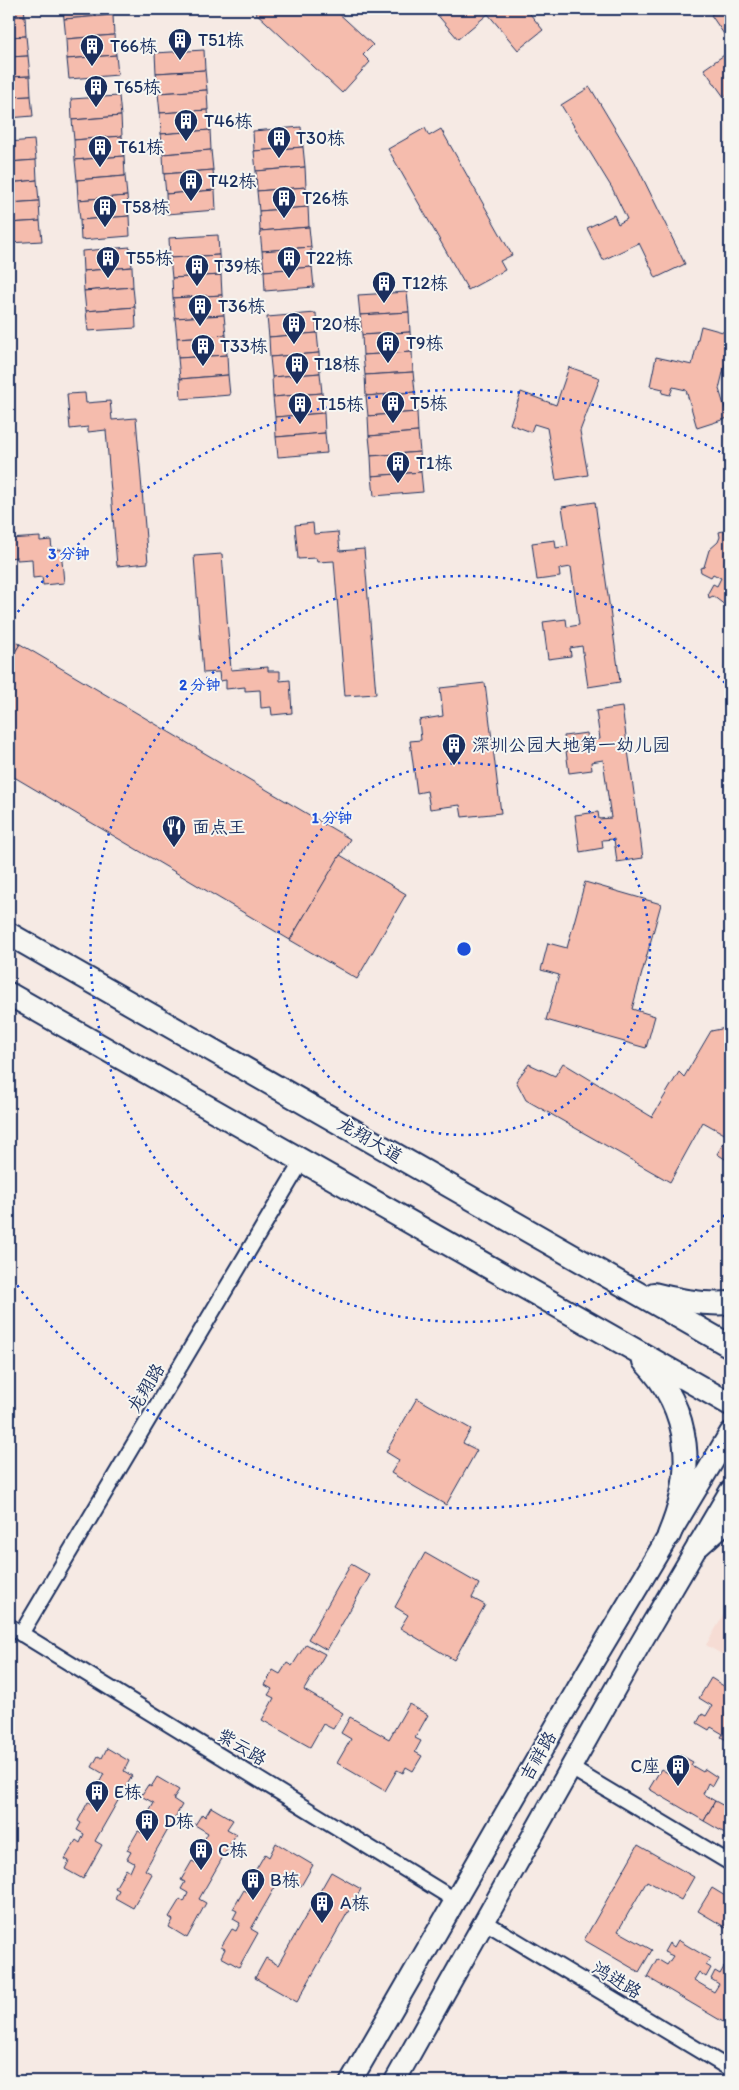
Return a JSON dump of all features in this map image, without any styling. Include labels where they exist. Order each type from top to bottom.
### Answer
[{"type":"main road","name":"龙翔大道","points":[[9,934],[730,1346]]},
{"type":"main road","points":[[9,994],[730,1404]]},
{"type":"main road","points":[[629,1288],[677,1300],[712,1304],[730,1303]]},
{"type":"main road","points":[[602,1332],[626,1345],[645,1362],[657,1376],[675,1407],[683,1432],[687,1458],[685,1485],[679,1511],[669,1535]]},
{"type":"main road","name":"吉祥路","points":[[351,2081],[587,1672],[730,1433]]},
{"type":"main road","name":"吉祥路","points":[[395,2081],[730,1491]]},
{"type":"main road","points":[[698,1545],[730,1517]]},
{"type":"street","name":"龙翔路","points":[[21,1634],[302,1161]]},
{"type":"street","name":"紫云路","points":[[9,1626],[455,1900]]},
{"type":"street","points":[[571,1768],[730,1863]]},
{"type":"street","name":"鸿进路","points":[[485,1922],[730,2069]]},
{"type":"shaded area","points":[[730,1604],[730,1659],[706,1645]]},
{"type":"building","points":[[9,9],[24,9],[25,16],[9,17]]},
{"type":"building","points":[[63,9],[112,9],[113,15],[64,19]]},
{"type":"building","points":[[252,9],[334,9],[373,45],[363,55],[370,62],[342,93]]},
{"type":"building","points":[[439,9],[526,9],[543,30],[518,50],[488,14],[458,39],[435,12]]},
{"type":"building","points":[[720,9],[730,9],[730,43],[711,15]]},
{"type":"building","points":[[113,15],[114,35],[66,39],[64,19]]},
{"type":"building","points":[[25,16],[26,36],[9,37],[9,17]]},
{"type":"building","points":[[114,35],[116,55],[67,59],[66,39]]},
{"type":"building","points":[[26,36],[28,56],[9,57],[9,37]]},
{"type":"building","name":"T51栋","points":[[204,50],[205,70],[156,73],[155,53]]},
{"type":"building","points":[[730,51],[730,93],[724,97],[704,69]]},
{"type":"building","name":"T66栋","points":[[116,55],[118,75],[69,79],[67,59]]},
{"type":"building","points":[[28,56],[30,76],[9,77],[9,57]]},
{"type":"building","points":[[205,70],[207,90],[158,93],[156,73]]},
{"type":"building","points":[[30,76],[31,96],[9,97],[9,77]]},
{"type":"building","points":[[590,87],[635,162],[685,264],[656,278],[639,243],[603,260],[587,228],[614,215],[618,224],[627,219],[612,188],[561,105]]},
{"type":"building","points":[[207,90],[208,110],[160,113],[158,93]]},
{"type":"building","points":[[31,96],[33,116],[9,118],[9,97]]},
{"type":"building","name":"T65栋","points":[[119,96],[121,116],[72,120],[71,99]]},
{"type":"building","points":[[208,110],[210,130],[161,134],[160,113]]},
{"type":"building","points":[[121,116],[122,136],[74,140],[72,120]]},
{"type":"building","points":[[301,127],[303,147],[254,151],[253,131]]},
{"type":"building","points":[[425,128],[429,136],[441,129],[512,255],[500,261],[505,270],[468,290],[388,149]]},
{"type":"building","name":"T46栋","points":[[210,130],[211,150],[163,154],[161,134]]},
{"type":"building","points":[[122,136],[124,156],[75,160],[74,140]]},
{"type":"building","points":[[34,140],[36,160],[9,162],[9,142]]},
{"type":"building","name":"T30栋","points":[[303,147],[305,167],[256,171],[254,151]]},
{"type":"building","points":[[211,150],[213,170],[164,174],[163,154]]},
{"type":"building","name":"T61栋","points":[[124,156],[125,176],[77,180],[75,160]]},
{"type":"building","points":[[36,160],[37,180],[9,183],[9,162]]},
{"type":"building","points":[[305,167],[306,187],[257,191],[256,171]]},
{"type":"building","points":[[213,170],[215,190],[166,194],[164,174]]},
{"type":"building","points":[[125,176],[127,196],[78,200],[77,180]]},
{"type":"building","points":[[37,180],[39,201],[9,203],[9,183]]},
{"type":"building","points":[[306,187],[308,207],[259,211],[257,191]]},
{"type":"building","name":"T42栋","points":[[215,190],[216,210],[167,214],[166,194]]},
{"type":"building","points":[[127,196],[129,216],[80,220],[78,200]]},
{"type":"building","points":[[39,201],[40,221],[9,223],[9,203]]},
{"type":"building","name":"T26栋","points":[[308,207],[309,227],[260,231],[259,211]]},
{"type":"building","name":"T58栋","points":[[129,216],[130,236],[81,240],[80,220]]},
{"type":"building","points":[[40,221],[42,241],[9,243],[9,223]]},
{"type":"building","points":[[309,227],[311,247],[262,251],[260,231]]},
{"type":"building","points":[[218,235],[219,255],[170,258],[169,238]]},
{"type":"building","points":[[130,247],[132,267],[83,271],[82,251]]},
{"type":"building","points":[[311,247],[312,267],[264,271],[262,251]]},
{"type":"building","points":[[219,255],[221,275],[172,278],[170,258]]},
{"type":"building","name":"T55栋","points":[[132,267],[133,287],[84,291],[83,271]]},
{"type":"building","name":"T22栋","points":[[312,267],[314,287],[265,291],[264,271]]},
{"type":"building","name":"T39栋","points":[[221,275],[222,295],[173,298],[172,278]]},
{"type":"building","points":[[133,287],[135,307],[86,311],[84,291]]},
{"type":"building","name":"T12栋","points":[[407,292],[409,312],[360,315],[358,295]]},
{"type":"building","points":[[222,295],[224,315],[175,318],[173,298]]},
{"type":"building","points":[[135,307],[136,328],[88,331],[86,311]]},
{"type":"building","points":[[409,312],[410,332],[362,335],[360,315]]},
{"type":"building","points":[[316,313],[317,333],[269,337],[267,317]]},
{"type":"building","name":"T36栋","points":[[224,315],[226,335],[177,338],[175,318]]},
{"type":"building","points":[[701,326],[730,334],[730,344],[719,389],[728,418],[697,428],[686,390],[673,387],[670,395],[662,393],[663,389],[650,386],[656,357],[692,365]]},
{"type":"building","points":[[410,332],[412,352],[363,355],[362,335]]},
{"type":"building","name":"T20栋","points":[[317,333],[319,353],[270,357],[269,337]]},
{"type":"building","points":[[226,335],[227,355],[178,358],[177,338]]},
{"type":"building","name":"T9栋","points":[[412,352],[413,372],[365,375],[363,355]]},
{"type":"building","points":[[319,353],[320,373],[272,377],[270,357]]},
{"type":"building","name":"T33栋","points":[[227,355],[228,375],[180,379],[178,358]]},
{"type":"building","points":[[569,367],[600,378],[580,431],[588,475],[556,480],[547,428],[534,424],[531,432],[510,424],[521,392],[556,405]]},
{"type":"building","points":[[413,372],[415,392],[366,396],[365,375]]},
{"type":"building","name":"T18栋","points":[[320,373],[322,393],[273,397],[272,377]]},
{"type":"building","points":[[228,375],[230,395],[181,399],[180,379]]},
{"type":"building","points":[[415,392],[417,412],[368,416],[366,396]]},
{"type":"building","points":[[85,393],[86,403],[110,401],[112,420],[136,418],[148,563],[117,566],[106,430],[88,432],[88,427],[70,429],[67,394]]},
{"type":"building","points":[[322,393],[324,413],[275,417],[273,397]]},
{"type":"building","name":"T5栋","points":[[417,412],[418,432],[369,436],[368,416]]},
{"type":"building","name":"T15栋","points":[[324,413],[325,433],[276,437],[275,417]]},
{"type":"building","points":[[418,432],[420,452],[371,456],[369,436]]},
{"type":"building","points":[[325,433],[327,453],[278,457],[276,437]]},
{"type":"building","points":[[420,452],[421,472],[372,476],[371,456]]},
{"type":"building","name":"T1栋","points":[[421,472],[423,492],[374,496],[372,476]]},
{"type":"building","points":[[595,502],[620,682],[588,687],[582,646],[570,648],[571,656],[548,659],[543,622],[566,619],[567,627],[579,625],[571,567],[559,569],[560,577],[537,580],[532,543],[555,540],[556,548],[568,546],[562,507]]},
{"type":"building","points":[[313,523],[314,534],[338,532],[340,551],[364,549],[376,694],[345,696],[334,561],[317,562],[316,558],[298,559],[295,525]]},
{"type":"building","points":[[723,531],[730,535],[730,609],[713,596],[709,598],[708,593],[713,584],[717,586],[721,578],[713,574],[711,577],[701,572],[700,568],[704,567],[709,550],[718,542],[719,532]]},
{"type":"building","points":[[40,537],[40,541],[51,540],[52,550],[61,549],[64,583],[43,585],[42,577],[33,578],[32,559],[17,560],[17,557],[9,558],[9,539]]},
{"type":"building","points":[[222,554],[231,670],[268,667],[268,671],[280,671],[280,681],[290,680],[292,713],[272,715],[271,707],[261,708],[260,690],[245,691],[245,687],[226,689],[226,680],[220,681],[219,672],[203,673],[194,556]]},
{"type":"building","points":[[9,638],[20,644],[9,662]]},
{"type":"building","points":[[20,644],[350,839],[290,940],[9,774],[9,662]]},
{"type":"building","name":"深圳公园大地第一幼儿园","points":[[485,683],[501,813],[462,817],[460,805],[430,809],[427,791],[417,793],[410,741],[421,740],[419,720],[443,716],[440,688]]},
{"type":"building","points":[[622,707],[643,858],[617,862],[614,839],[602,840],[603,848],[580,852],[575,815],[598,812],[599,819],[611,818],[603,760],[591,762],[592,770],[569,773],[564,736],[587,733],[588,741],[600,739],[596,711]]},
{"type":"building","points":[[340,855],[406,894],[357,979],[290,940]]},
{"type":"building","points":[[585,882],[661,904],[632,1009],[655,1016],[646,1048],[546,1020],[559,975],[541,970],[548,943],[567,948]]},
{"type":"building","points":[[726,1028],[730,1031],[730,1162],[717,1154],[728,1136],[703,1122],[670,1182],[526,1100],[516,1081],[529,1064],[555,1076],[563,1063],[652,1117],[679,1072],[684,1077],[711,1031]]},
{"type":"building","points":[[417,1398],[471,1429],[463,1443],[477,1450],[446,1505],[391,1473],[399,1460],[386,1452]]},
{"type":"building","points":[[425,1553],[479,1584],[472,1598],[485,1605],[454,1660],[400,1628],[408,1615],[395,1607]]},
{"type":"building","points":[[351,1564],[370,1575],[327,1650],[308,1639]]},
{"type":"building","points":[[306,1644],[325,1654],[304,1690],[343,1713],[333,1729],[323,1724],[310,1747],[262,1720],[274,1698],[268,1695],[272,1689],[265,1685],[273,1670],[280,1674],[287,1663],[292,1666]]},
{"type":"building","points":[[711,1678],[730,1690],[730,1742],[721,1737],[723,1734],[711,1727],[709,1730],[697,1723],[702,1714],[706,1716],[712,1706],[699,1698]]},
{"type":"building","points":[[409,1704],[428,1715],[415,1738],[421,1741],[415,1752],[422,1756],[413,1771],[406,1767],[403,1773],[397,1770],[385,1791],[337,1763],[351,1739],[341,1733],[350,1717],[389,1739]]},
{"type":"building","name":"E栋","points":[[107,1748],[129,1761],[124,1771],[132,1776],[95,1841],[102,1845],[83,1879],[65,1869],[69,1861],[65,1859],[76,1840],[80,1843],[84,1834],[77,1830],[81,1823],[78,1821],[88,1802],[92,1804],[103,1785],[99,1783],[104,1774],[92,1767],[98,1756],[102,1758]]},
{"type":"building","name":"C座","points":[[680,1755],[693,1762],[691,1765],[703,1772],[705,1769],[717,1777],[712,1786],[708,1783],[703,1794],[715,1801],[704,1821],[649,1789],[661,1769],[673,1776],[679,1766],[675,1764]]},
{"type":"building","name":"D栋","points":[[157,1777],[179,1790],[173,1799],[182,1805],[145,1870],[152,1874],[133,1908],[115,1898],[119,1890],[115,1888],[126,1869],[130,1872],[134,1863],[127,1859],[131,1852],[127,1850],[138,1831],[142,1833],[153,1814],[149,1812],[154,1803],[141,1796],[148,1785],[151,1787]]},
{"type":"building","points":[[715,1801],[728,1808],[730,1804],[730,1836],[704,1821]]},
{"type":"building","name":"C栋","points":[[211,1807],[233,1820],[227,1829],[236,1834],[199,1899],[206,1903],[187,1938],[169,1927],[173,1920],[169,1917],[180,1899],[184,1902],[188,1893],[181,1889],[185,1882],[181,1880],[192,1861],[196,1863],[207,1844],[203,1842],[208,1833],[195,1825],[202,1814],[205,1817]]},
{"type":"building","name":"B栋","points":[[276,1843],[313,1865],[301,1886],[282,1875],[251,1929],[258,1933],[239,1967],[221,1957],[225,1949],[221,1947],[232,1929],[236,1931],[240,1923],[233,1919],[237,1911],[233,1909],[244,1890],[248,1892],[259,1873],[255,1871],[265,1854],[269,1857]]},
{"type":"building","points":[[638,1845],[694,1877],[681,1900],[647,1881],[618,1931],[652,1950],[639,1972],[584,1940]]},
{"type":"building","name":"A栋","points":[[331,1872],[361,1889],[297,2002],[255,1978],[266,1958],[278,1965]]},
{"type":"building","points":[[712,1888],[730,1899],[730,1930],[698,1911]]},
{"type":"building","points":[[678,1940],[710,1959],[706,1965],[711,1968],[706,1977],[699,1972],[694,1980],[714,1992],[719,1984],[711,1979],[715,1971],[720,1974],[724,1967],[730,1971],[730,2026],[647,1977],[657,1959],[667,1965],[673,1956],[664,1952],[669,1943],[674,1947]]},
{"type":"place","name":"T51栋","points":[[180,61]]},
{"type":"place","name":"T66栋","points":[[92,67]]},
{"type":"place","name":"T65栋","points":[[96,108]]},
{"type":"place","name":"T46栋","points":[[186,142]]},
{"type":"place","name":"T30栋","points":[[279,159]]},
{"type":"place","name":"T61栋","points":[[100,168]]},
{"type":"place","name":"T42栋","points":[[191,202]]},
{"type":"place","name":"T26栋","points":[[284,219]]},
{"type":"place","name":"T58栋","points":[[105,228]]},
{"type":"place","name":"T55栋","points":[[108,279]]},
{"type":"place","name":"T22栋","points":[[289,279]]},
{"type":"place","name":"T39栋","points":[[197,287]]},
{"type":"place","name":"T12栋","points":[[384,304]]},
{"type":"place","name":"T36栋","points":[[200,327]]},
{"type":"place","name":"T20栋","points":[[294,345]]},
{"type":"place","name":"T9栋","points":[[388,364]]},
{"type":"place","name":"T33栋","points":[[203,367]]},
{"type":"place","name":"T18栋","points":[[297,385]]},
{"type":"place","name":"T5栋","points":[[393,424]]},
{"type":"place","name":"T15栋","points":[[300,425]]},
{"type":"place","name":"T1栋","points":[[398,484]]},
{"type":"place","name":"深圳公园大地第一幼儿园","points":[[454,766]]},
{"type":"place","name":"面点王","points":[[174,848]]},
{"type":"place","name":"C座","points":[[678,1787]]},
{"type":"place","name":"E栋","points":[[97,1813]]},
{"type":"place","name":"D栋","points":[[147,1842]]},
{"type":"place","name":"C栋","points":[[201,1871]]},
{"type":"place","name":"B栋","points":[[253,1901]]},
{"type":"place","name":"A栋","points":[[322,1924]]}]
